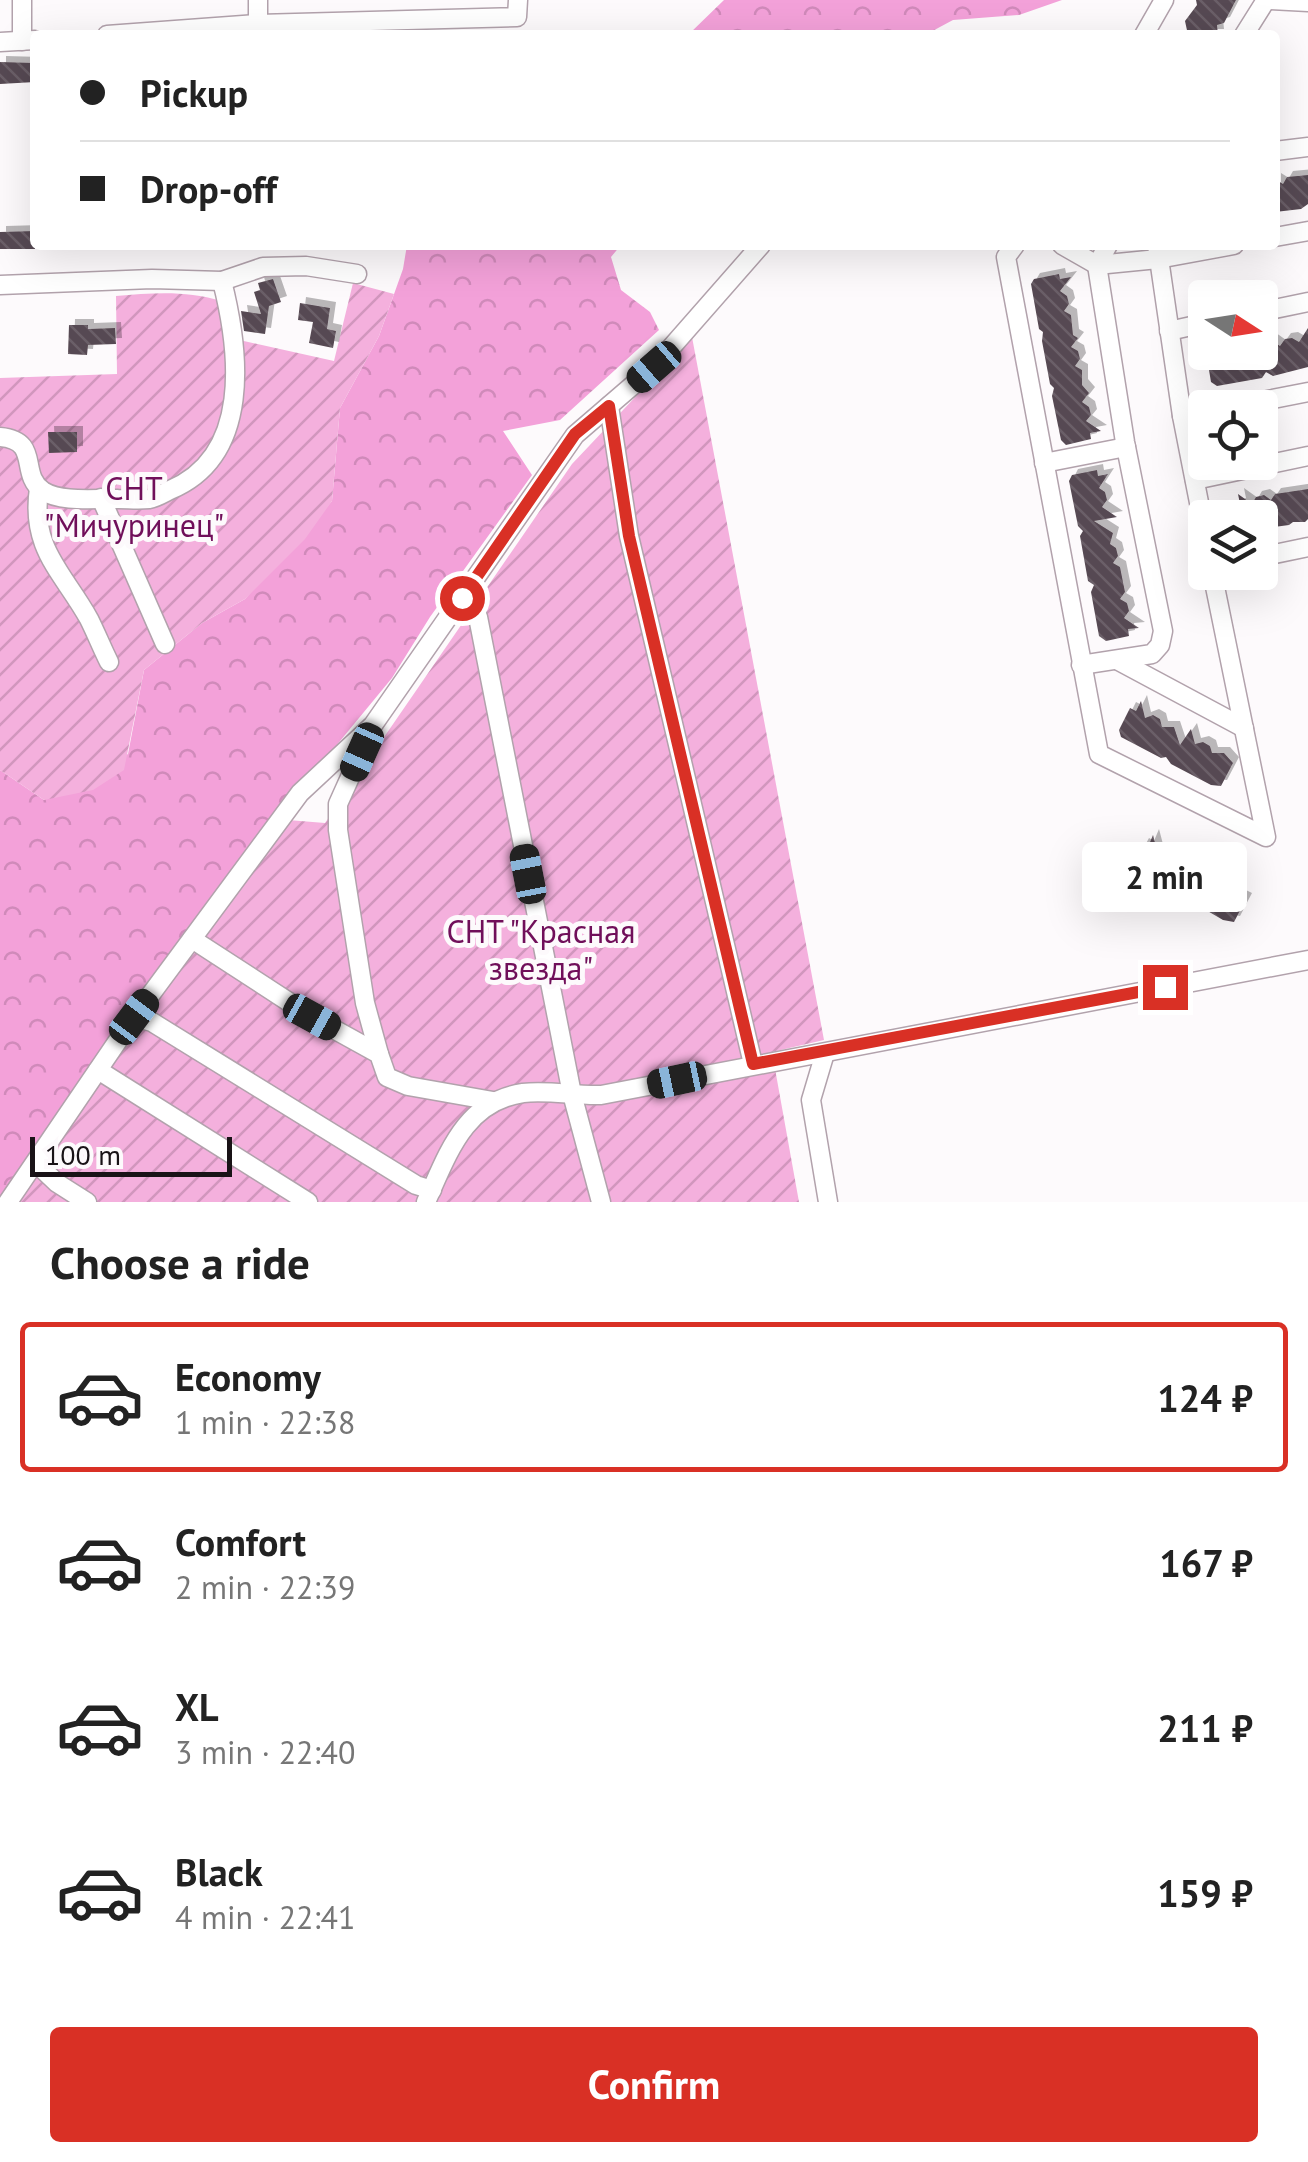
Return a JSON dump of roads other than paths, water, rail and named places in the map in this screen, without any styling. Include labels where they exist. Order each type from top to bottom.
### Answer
[{"type":"street","points":[[0,42],[28,41],[22,0]]},
{"type":"street","points":[[258,0],[258,24]]},
{"type":"street","points":[[1147,30],[1164,0]]},
{"type":"street","points":[[1247,30],[1268,0],[1308,2]]},
{"type":"street","points":[[176,30],[517,9]]},
{"type":"street","points":[[1280,150],[1308,146]]},
{"type":"street","points":[[1280,236],[1308,231]]},
{"type":"street","points":[[493,1101],[408,1086],[387,1076],[365,1003],[338,830],[338,804],[374,725],[575,434],[654,367],[757,250]]},
{"type":"street","points":[[1011,250],[1006,257],[1099,754],[1266,837],[1216,590]]},
{"type":"street","points":[[1071,250],[1097,264],[1157,252],[1188,446]]},
{"type":"street","points":[[1082,665],[1152,654],[1160,646],[1162,630],[1126,447],[1097,264],[1105,250]]},
{"type":"street","points":[[0,285],[152,279],[222,281],[264,268],[306,266],[357,274]]},
{"type":"street","points":[[0,437],[13,438],[23,445],[30,474],[40,488],[60,496],[150,499],[192,482],[225,438],[236,377],[222,281]]},
{"type":"street","points":[[1278,308],[1308,302]]},
{"type":"street","points":[[1170,331],[1188,327]]},
{"type":"street","points":[[1278,398],[1308,392]]},
{"type":"street","points":[[609,406],[633,556],[753,1064]]},
{"type":"street","points":[[1182,416],[1188,415]]},
{"type":"street","points":[[1044,463],[1126,447]]},
{"type":"street","points":[[1278,462],[1308,456]]},
{"type":"street","points":[[1195,480],[1199,500]]},
{"type":"street","points":[[40,488],[38,511],[50,561],[88,616],[109,662]]},
{"type":"street","points":[[101,498],[165,644]]},
{"type":"street","points":[[1278,554],[1308,547]]},
{"type":"street","points":[[462,598],[478,617],[572,1094],[602,1202]]},
{"type":"street","points":[[1116,660],[1244,728]]},
{"type":"street","points":[[8,1202],[134,1017],[300,793],[374,725]]},
{"type":"street","points":[[192,939],[312,1017],[379,1054]]},
{"type":"street","points":[[134,1017],[152,1022],[429,1196],[454,1140],[473,1115],[493,1101],[524,1093],[601,1095],[1308,960]]},
{"type":"street","points":[[825,1053],[811,1100],[828,1202]]},
{"type":"street","points":[[98,1070],[308,1202]]},
{"type":"street","points":[[36,1163],[57,1183],[87,1202]]},
{"type":"park label","name":"СНТ \"Мичуринец\"","points":[[134,508]]},
{"type":"park label","name":"СНТ \"Красная звезда\"","points":[[541,950]]}]
